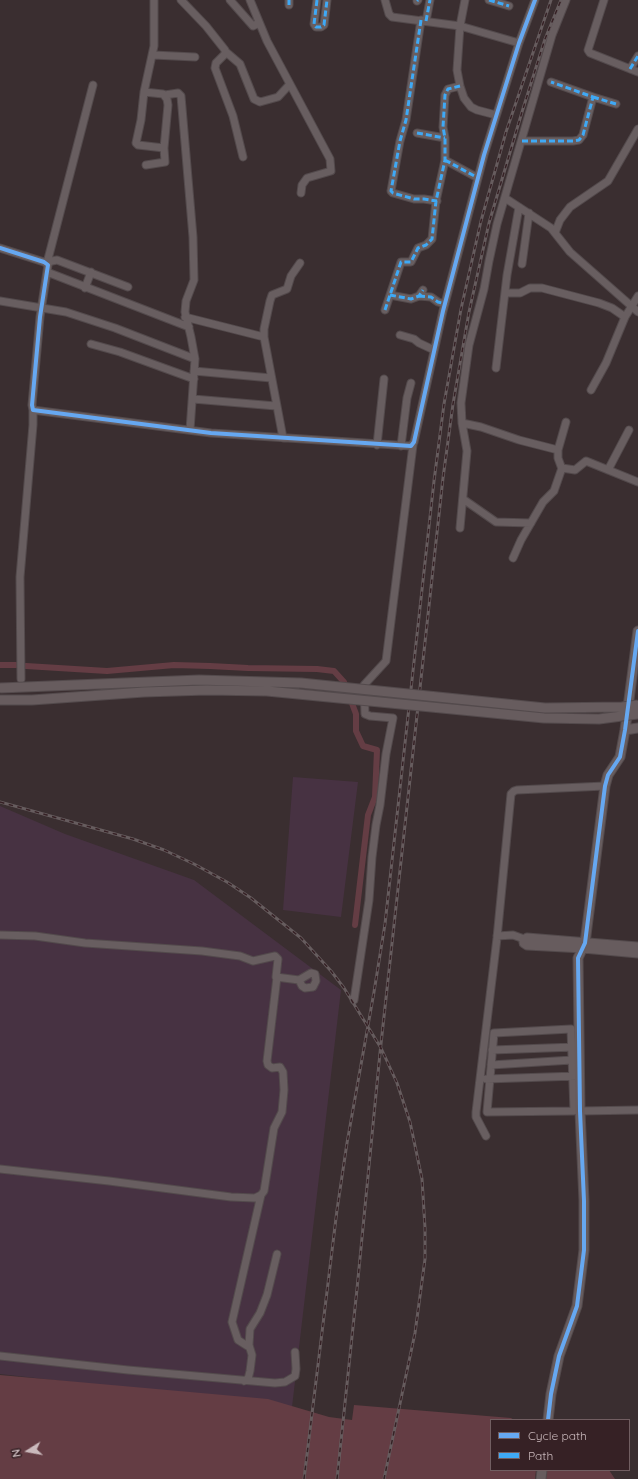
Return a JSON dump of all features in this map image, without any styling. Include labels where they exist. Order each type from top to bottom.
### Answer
[{"type":"main road","points":[[548,1419],[551,1394],[560,1356],[577,1306],[584,1250],[584,1201],[580,1111],[576,1076],[575,1047],[578,955],[584,945],[605,786],[608,775],[620,757],[634,690],[638,632]]},
{"type":"main road","points":[[0,688],[199,680],[301,683],[545,708],[622,707],[638,705]]},
{"type":"main road","points":[[0,700],[32,700],[144,692],[207,690],[267,691],[544,718],[599,719],[638,714]]},
{"type":"main road","points":[[625,730],[638,728]]},
{"type":"main road","points":[[524,939],[524,943],[527,945],[638,947]]},
{"type":"main road","points":[[584,945],[638,953]]},
{"type":"street","points":[[154,0],[155,37],[153,55],[144,92],[141,120],[136,143],[138,145],[164,148]]},
{"type":"street","points":[[182,0],[206,26],[226,52],[240,64],[254,99],[260,102],[278,97],[290,84]]},
{"type":"street","points":[[230,0],[253,26],[259,23]]},
{"type":"street","points":[[250,0],[259,23],[331,161],[330,171],[307,178],[302,185],[300,193]]},
{"type":"street","points":[[317,0],[314,24],[321,27],[324,25],[327,0]]},
{"type":"street","points":[[385,0],[390,16],[460,26],[519,43]]},
{"type":"street","points":[[430,0],[423,20],[406,120],[400,141],[391,191],[393,193],[414,199],[437,201]]},
{"type":"street","points":[[466,0],[460,26],[457,70],[460,86],[464,98],[471,107],[496,115]]},
{"type":"street","points":[[489,0],[509,6]]},
{"type":"street","points":[[354,1000],[369,900],[376,825],[392,718],[370,716],[365,714],[364,685],[386,662],[413,445],[444,304],[496,115],[519,43],[536,0]]},
{"type":"street","points":[[460,528],[468,451],[462,423],[461,403],[469,345],[483,296],[493,244],[505,198],[552,35],[566,0]]},
{"type":"street","points":[[604,0],[588,50],[590,53],[638,72]]},
{"type":"street","points":[[226,52],[224,56],[215,64],[215,68],[233,116],[243,158]]},
{"type":"street","points":[[153,55],[195,57]]},
{"type":"street","points":[[630,69],[638,56]]},
{"type":"street","points":[[551,82],[616,104]]},
{"type":"street","points":[[21,679],[20,577],[33,425],[32,405],[47,264],[93,85]]},
{"type":"street","points":[[385,310],[400,262],[411,262],[418,248],[426,245],[432,239],[437,201],[445,160],[445,138],[443,126],[445,95],[448,89],[460,86]]},
{"type":"street","points":[[144,92],[164,95],[178,93],[181,96],[194,273],[192,286],[186,301],[184,312],[189,327],[195,359],[190,430]]},
{"type":"street","points":[[146,165],[165,163],[164,148],[168,105],[167,99],[164,95]]},
{"type":"street","points":[[522,140],[579,140],[583,135],[593,97]]},
{"type":"street","points":[[555,233],[560,220],[570,207],[608,181],[613,175],[638,130]]},
{"type":"street","points":[[417,133],[445,138]]},
{"type":"street","points":[[445,160],[478,178]]},
{"type":"street","points":[[505,198],[552,228],[570,252],[638,312]]},
{"type":"street","points":[[496,368],[505,293],[519,207]]},
{"type":"street","points":[[522,264],[529,213]]},
{"type":"street","points":[[0,248],[47,264],[57,260],[128,287]]},
{"type":"street","points":[[283,438],[264,337],[272,296],[287,290],[291,276],[300,262]]},
{"type":"street","points":[[47,272],[189,327]]},
{"type":"street","points":[[85,288],[91,272]]},
{"type":"street","points":[[505,293],[520,293],[530,288],[542,288],[599,303],[612,308],[625,317]]},
{"type":"street","points":[[390,295],[411,299],[421,293],[444,304]]},
{"type":"street","points":[[591,390],[610,356],[625,317],[638,296]]},
{"type":"street","points":[[0,301],[66,312],[195,359]]},
{"type":"street","points":[[185,317],[264,337]]},
{"type":"street","points":[[400,335],[414,339],[434,350]]},
{"type":"street","points":[[91,344],[120,352],[194,379]]},
{"type":"street","points":[[194,370],[271,378]]},
{"type":"street","points":[[377,445],[384,379]]},
{"type":"street","points":[[401,446],[411,383]]},
{"type":"street","points":[[193,399],[276,406]]},
{"type":"street","points":[[33,410],[190,430],[377,445],[409,447],[413,445]]},
{"type":"street","points":[[513,558],[521,540],[543,502],[554,491],[562,469],[558,458],[558,450],[566,422]]},
{"type":"street","points":[[462,423],[558,450]]},
{"type":"street","points":[[608,470],[629,430]]},
{"type":"street","points":[[562,469],[565,468],[575,470],[586,460],[638,481]]},
{"type":"street","points":[[463,499],[496,522],[531,523]]},
{"type":"street","points":[[486,1136],[476,1114],[512,793],[517,790],[605,786]]},
{"type":"street","points":[[0,935],[35,936],[84,943],[202,951],[240,956],[253,961],[275,956],[278,959],[267,1061],[268,1065],[272,1068],[280,1067],[283,1072],[284,1090],[282,1112],[274,1128],[264,1191],[261,1195],[232,1322],[238,1340],[249,1347]]},
{"type":"street","points":[[497,936],[513,935],[524,939]]},
{"type":"street","points":[[277,977],[299,980]]},
{"type":"street","points":[[571,1029],[575,1047],[572,1060],[576,1076],[574,1111],[487,1112],[494,1033],[571,1029]]},
{"type":"street","points":[[483,1050],[492,1051],[575,1047]]},
{"type":"street","points":[[491,1064],[572,1060]]},
{"type":"street","points":[[479,1080],[576,1076]]},
{"type":"street","points":[[580,1111],[638,1110]]},
{"type":"street","points":[[0,1170],[109,1181],[231,1197],[255,1198],[261,1195]]},
{"type":"street","points":[[244,1381],[248,1379],[252,1355],[249,1347],[250,1329],[260,1313],[267,1295],[276,1254]]},
{"type":"street","points":[[0,1356],[275,1383],[290,1381],[295,1376],[295,1352]]},
{"type":"shaded area","points":[[293,777],[358,782],[341,917],[283,910]]},
{"type":"shaded area","points":[[0,806],[65,834],[194,880],[341,990],[292,1407],[0,1374]]},
{"type":"shaded area","points":[[0,1375],[268,1399],[329,1417],[352,1420],[354,1405],[511,1418],[512,1419],[490,1419],[490,1471],[536,1471],[535,1479],[0,1479]]},
{"type":"shaded area","points":[[547,1471],[610,1471],[615,1479],[546,1479]]},
{"type":"waterway","points":[[0,665],[16,665]]},
{"type":"waterway","points":[[26,666],[107,671],[174,665],[317,669],[334,671],[344,682],[356,714],[356,731],[363,746],[377,750],[375,797],[368,815],[355,925]]},
{"type":"railway","points":[[304,1479],[337,1210],[347,1143],[385,924],[434,481],[444,404],[461,309],[481,221],[506,132],[551,0]]},
{"type":"railway","points":[[337,1479],[380,1053],[443,478],[453,404],[469,312],[489,223],[545,39],[561,0]]},
{"type":"railway","points":[[0,802],[133,839],[164,850],[227,882],[251,898],[301,938],[331,971],[344,988],[381,1048],[397,1083],[410,1122],[422,1179],[425,1228],[425,1259],[415,1333],[384,1479]]},
{"type":"marked path","points":[[289,0],[289,5]]},
{"type":"marked path","points":[[317,0],[314,24],[316,27],[321,27],[324,25],[327,0]]},
{"type":"marked path","points":[[426,21],[430,0]]},
{"type":"marked path","points":[[489,0],[509,6]]},
{"type":"marked path","points":[[421,20],[406,120],[400,141],[391,191],[393,193],[414,199],[437,201]]},
{"type":"marked path","points":[[630,69],[638,56]]},
{"type":"marked path","points":[[522,141],[573,141],[579,140],[583,135],[593,97],[551,82]]},
{"type":"marked path","points":[[385,310],[401,262],[411,262],[418,248],[426,245],[432,239],[436,201],[445,160],[445,138],[443,127],[445,95],[448,89],[460,86]]},
{"type":"marked path","points":[[593,97],[616,104]]},
{"type":"marked path","points":[[417,133],[445,138]]},
{"type":"marked path","points":[[445,160],[478,178]]},
{"type":"marked path","points":[[390,295],[411,299],[419,296],[423,290]]},
{"type":"marked path","points":[[419,296],[431,297],[438,302],[445,304]]},
{"type":"cycle path","points":[[0,248],[44,262],[48,265],[40,317],[32,405],[33,410],[211,433],[411,446],[414,442],[443,311],[484,155],[519,43],[535,0]]},
{"type":"cycle path","points":[[548,1419],[551,1394],[559,1356],[577,1306],[584,1250],[578,958],[585,943],[605,786],[608,775],[620,757],[625,730],[638,631]]}]
